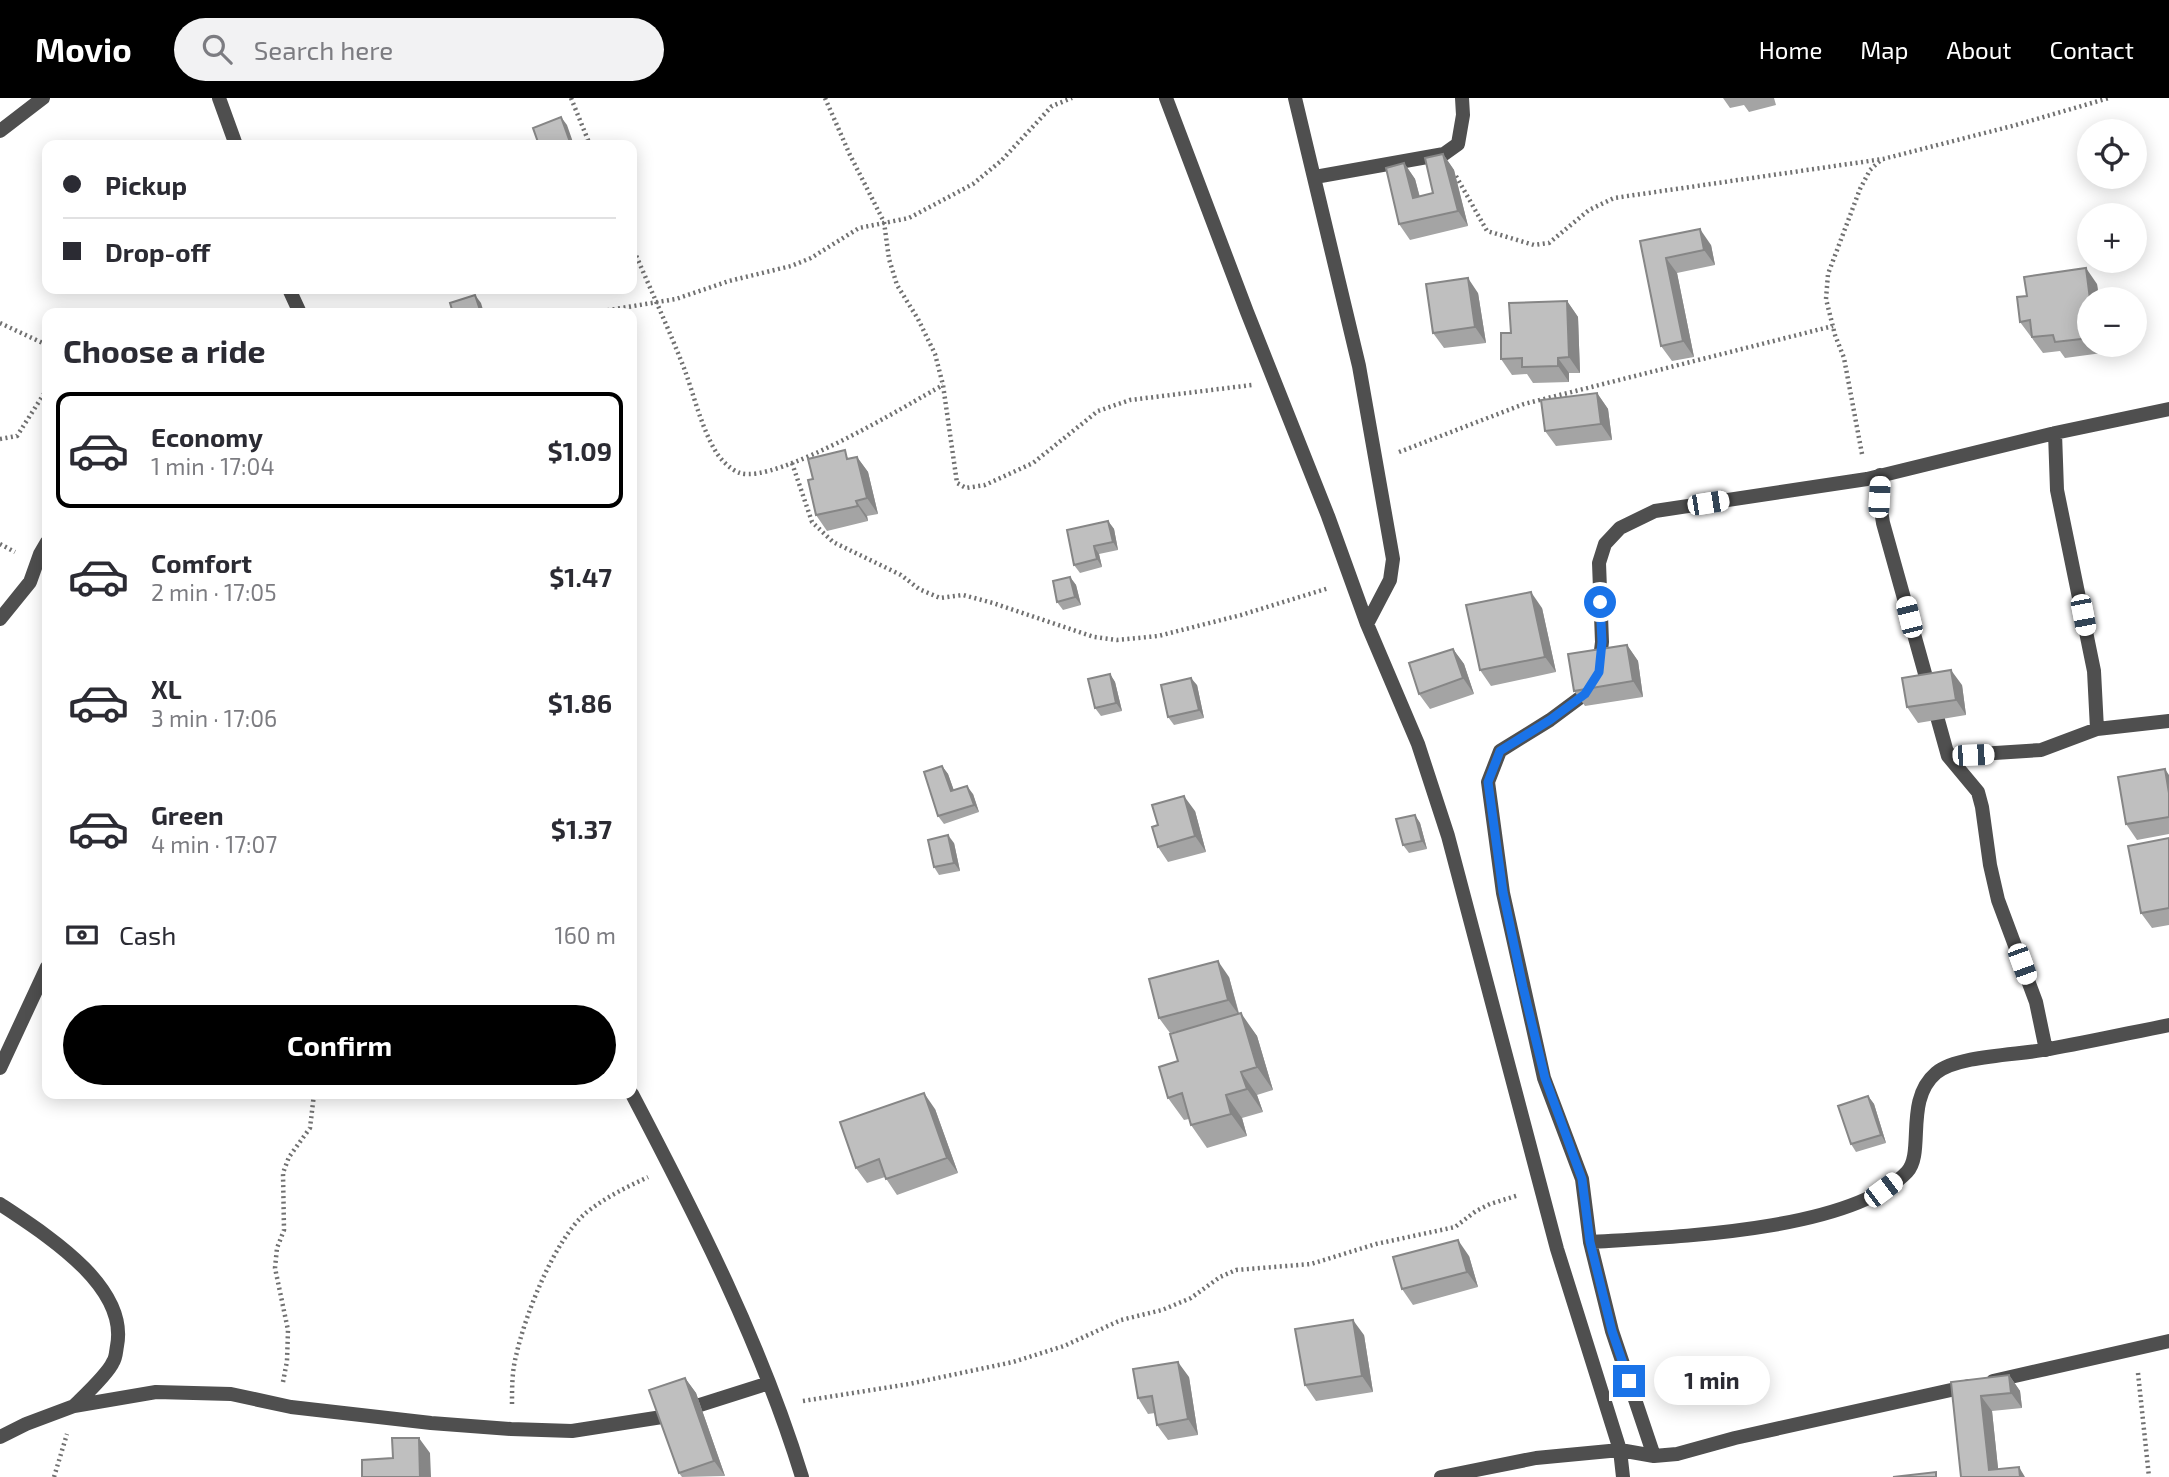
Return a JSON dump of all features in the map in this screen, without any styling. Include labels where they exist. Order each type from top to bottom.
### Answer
[{"type":"street","points":[[0,131],[43,98]]},
{"type":"street","points":[[219,98],[234,140]]},
{"type":"street","points":[[1166,98],[1367,624],[1418,744],[1448,836],[1557,1249],[1620,1450],[1623,1477]]},
{"type":"street","points":[[1295,98],[1359,366],[1393,559],[1390,580],[1367,624]]},
{"type":"street","points":[[1315,177],[1444,154],[1458,144],[1462,98]]},
{"type":"street","points":[[1654,1456],[1612,1331],[1590,1242],[1582,1179],[1545,1078],[1523,987],[1503,892],[1488,782],[1500,751],[1550,720],[1585,694],[1599,672],[1602,642],[1599,563],[1605,544],[1620,528],[1655,511],[1873,477],[2055,433],[2169,409]]},
{"type":"street","points":[[2055,433],[2057,490],[2094,671],[2097,729]]},
{"type":"street","points":[[1873,477],[1883,523],[1948,756],[1978,792],[1998,900],[2036,1002],[2046,1050]]},
{"type":"street","points":[[0,619],[30,582],[42,551]]},
{"type":"street","points":[[1948,756],[2041,750],[2097,729],[2169,721]]},
{"type":"street","points":[[0,1068],[42,978]]},
{"type":"street","points":[[1590,1242],[1716,1234],[1836,1212],[1883,1190],[1909,1171],[1915,1145],[1915,1115],[1921,1096],[1935,1073],[1959,1062],[2046,1050],[2169,1025]]},
{"type":"street","points":[[635,1099],[749,1329],[802,1477]]},
{"type":"street","points":[[0,1205],[71,1256],[102,1288],[116,1315],[118,1339],[113,1362],[74,1406]]},
{"type":"street","points":[[1441,1477],[1536,1458],[1620,1450],[1654,1456],[1677,1454],[1735,1438],[2169,1341]]},
{"type":"street","points":[[0,1437],[74,1406],[156,1392],[231,1395],[279,1405],[363,1416],[511,1430],[572,1431],[662,1417],[769,1383]]},
{"type":"path","points":[[571,98],[588,140]]},
{"type":"path","points":[[825,98],[884,222],[889,259],[897,285],[935,354],[943,385],[957,482],[966,488],[985,485],[1034,463],[1098,411],[1130,400],[1275,382]]},
{"type":"path","points":[[621,308],[656,302],[791,266],[811,258],[859,228],[909,218],[973,184],[1001,161],[1052,106],[1072,98]]},
{"type":"path","points":[[1444,154],[1487,231],[1534,245],[1549,243],[1589,210],[1614,198],[1883,159],[2109,98]]},
{"type":"path","points":[[1873,477],[1844,358],[1826,299],[1828,274],[1860,189],[1870,170],[1883,159]]},
{"type":"path","points":[[637,258],[716,453],[741,473],[761,472],[792,463],[862,431],[943,385]]},
{"type":"path","points":[[0,323],[42,343]]},
{"type":"path","points":[[1375,460],[1524,404],[1833,326]]},
{"type":"path","points":[[0,439],[17,436],[42,397]]},
{"type":"path","points":[[792,463],[813,522],[833,542],[901,575],[919,589],[940,598],[963,595],[1094,637],[1117,640],[1158,636],[1241,615],[1352,581]]},
{"type":"path","points":[[279,1405],[287,1361],[288,1330],[275,1268],[277,1248],[284,1230],[283,1173],[289,1157],[310,1128],[313,1099]]},
{"type":"path","points":[[511,1430],[516,1355],[547,1272],[563,1240],[586,1213],[616,1192],[670,1166]]},
{"type":"path","points":[[778,1405],[847,1395],[1013,1362],[1063,1346],[1121,1320],[1162,1310],[1191,1298],[1220,1277],[1236,1270],[1311,1264],[1376,1244],[1455,1227],[1475,1211],[1490,1204],[1541,1189]]},
{"type":"path","points":[[2136,1349],[2141,1422],[2149,1477]]},
{"type":"path","points":[[54,1477],[74,1406]]},
{"type":"building","points":[[561,117],[569,140],[537,140],[533,128]]},
{"type":"building","points":[[1443,154],[1458,211],[1399,224],[1386,168],[1404,163],[1413,198],[1433,193],[1425,158]]},
{"type":"building","points":[[1700,229],[1704,250],[1666,258],[1683,341],[1661,346],[1640,241]]},
{"type":"building","points":[[2077,269],[2077,273],[2087,273],[2088,287],[2077,287],[2077,339],[2055,342],[2053,335],[2032,337],[2030,320],[2020,322],[2017,297],[2027,296],[2024,277]]},
{"type":"building","points":[[1468,278],[1475,327],[1433,333],[1426,284]]},
{"type":"building","points":[[475,295],[479,308],[452,308],[450,303]]},
{"type":"building","points":[[1567,301],[1569,357],[1558,358],[1558,366],[1522,367],[1522,358],[1501,359],[1501,333],[1511,333],[1509,303]]},
{"type":"building","points":[[1597,393],[1601,424],[1545,431],[1541,400]]},
{"type":"building","points":[[845,450],[847,459],[857,457],[867,498],[856,501],[858,506],[816,515],[808,480],[813,479],[808,459]]},
{"type":"building","points":[[1108,521],[1113,542],[1094,546],[1097,559],[1074,565],[1067,530]]},
{"type":"building","points":[[1070,577],[1075,597],[1057,602],[1053,581]]},
{"type":"building","points":[[1531,592],[1545,657],[1480,670],[1466,605]]},
{"type":"building","points":[[1627,645],[1633,681],[1574,691],[1568,654]]},
{"type":"building","points":[[1453,649],[1463,678],[1419,694],[1409,663]]},
{"type":"building","points":[[1951,670],[1956,700],[1907,707],[1902,678]]},
{"type":"building","points":[[1110,674],[1116,703],[1095,708],[1088,679]]},
{"type":"building","points":[[1191,678],[1199,710],[1168,717],[1161,685]]},
{"type":"building","points":[[942,766],[951,791],[967,786],[974,805],[938,816],[924,772]]},
{"type":"building","points":[[2165,769],[2169,817],[2126,824],[2118,777]]},
{"type":"building","points":[[1184,796],[1195,836],[1158,847],[1152,827],[1158,825],[1152,805]]},
{"type":"building","points":[[1415,815],[1422,841],[1403,845],[1396,819]]},
{"type":"building","points":[[948,835],[954,863],[934,867],[928,840]]},
{"type":"building","points":[[2169,838],[2169,908],[2141,913],[2128,846]]},
{"type":"building","points":[[1218,961],[1228,1000],[1159,1018],[1149,979]]},
{"type":"building","points":[[1241,1013],[1257,1067],[1241,1072],[1247,1089],[1226,1095],[1231,1114],[1191,1125],[1182,1093],[1168,1098],[1159,1067],[1178,1061],[1170,1034]]},
{"type":"building","points":[[924,1093],[947,1158],[886,1179],[879,1159],[856,1168],[840,1122]]},
{"type":"building","points":[[1868,1096],[1881,1135],[1851,1144],[1838,1106]]},
{"type":"building","points":[[1458,1240],[1467,1272],[1402,1289],[1393,1257]]},
{"type":"building","points":[[1353,1320],[1362,1376],[1305,1385],[1295,1329]]},
{"type":"building","points":[[1178,1362],[1188,1419],[1157,1425],[1152,1396],[1138,1398],[1133,1369]]},
{"type":"building","points":[[2009,1375],[2011,1393],[1981,1396],[1989,1470],[2019,1467],[2020,1477],[1961,1477],[1951,1382]]},
{"type":"building","points":[[685,1378],[714,1461],[679,1473],[649,1390]]},
{"type":"building","points":[[392,1438],[419,1438],[420,1477],[362,1477],[362,1460],[393,1458]]},
{"type":"building","points":[[1936,1472],[1936,1477],[1893,1477]]},
{"type":"route","points":[[1600,602],[1602,642],[1599,672],[1585,694],[1550,720],[1500,751],[1488,782],[1503,892],[1523,987],[1545,1078],[1582,1179],[1590,1242],[1612,1331],[1629,1381]]}]
